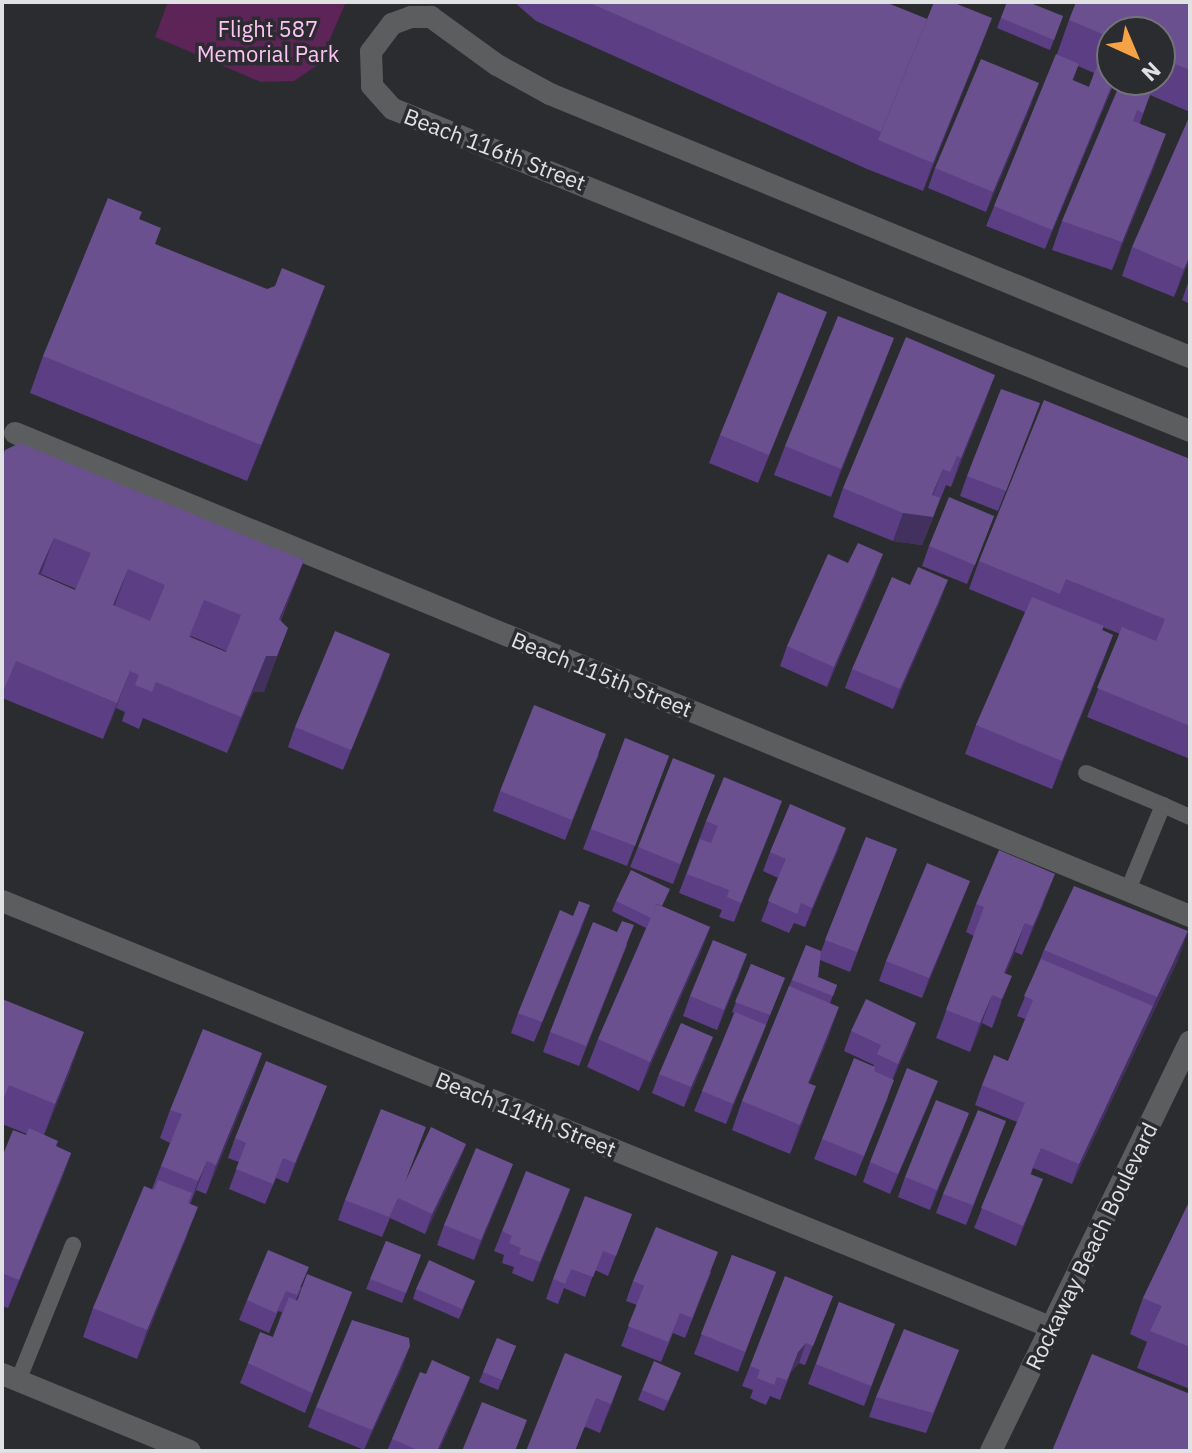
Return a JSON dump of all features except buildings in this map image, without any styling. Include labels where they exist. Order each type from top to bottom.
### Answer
[{"type":"street","name":"Beach 116th Street","points":[[1190,357],[550,94],[497,65],[431,17],[411,17],[392,24],[371,52],[372,86],[393,109],[1190,431]]},
{"type":"street","name":"Beach 115th Street","points":[[15,433],[1190,916]]},
{"type":"street","name":"Beach 114th Street","points":[[2,901],[1050,1327]]},
{"type":"street","name":"Rockaway Beach Boulevard","points":[[991,1451],[1190,1042]]},
{"type":"street","points":[[10,1377],[190,1451]]},
{"type":"lane","points":[[1086,773],[1190,817]]},
{"type":"lane","points":[[1128,890],[1163,805]]},
{"type":"lane","points":[[10,1377],[73,1245]]},
{"type":"green space","name":"Flight 587 Memorial Park","points":[[168,2],[346,2],[319,64],[294,81],[261,82],[155,37]]}]
